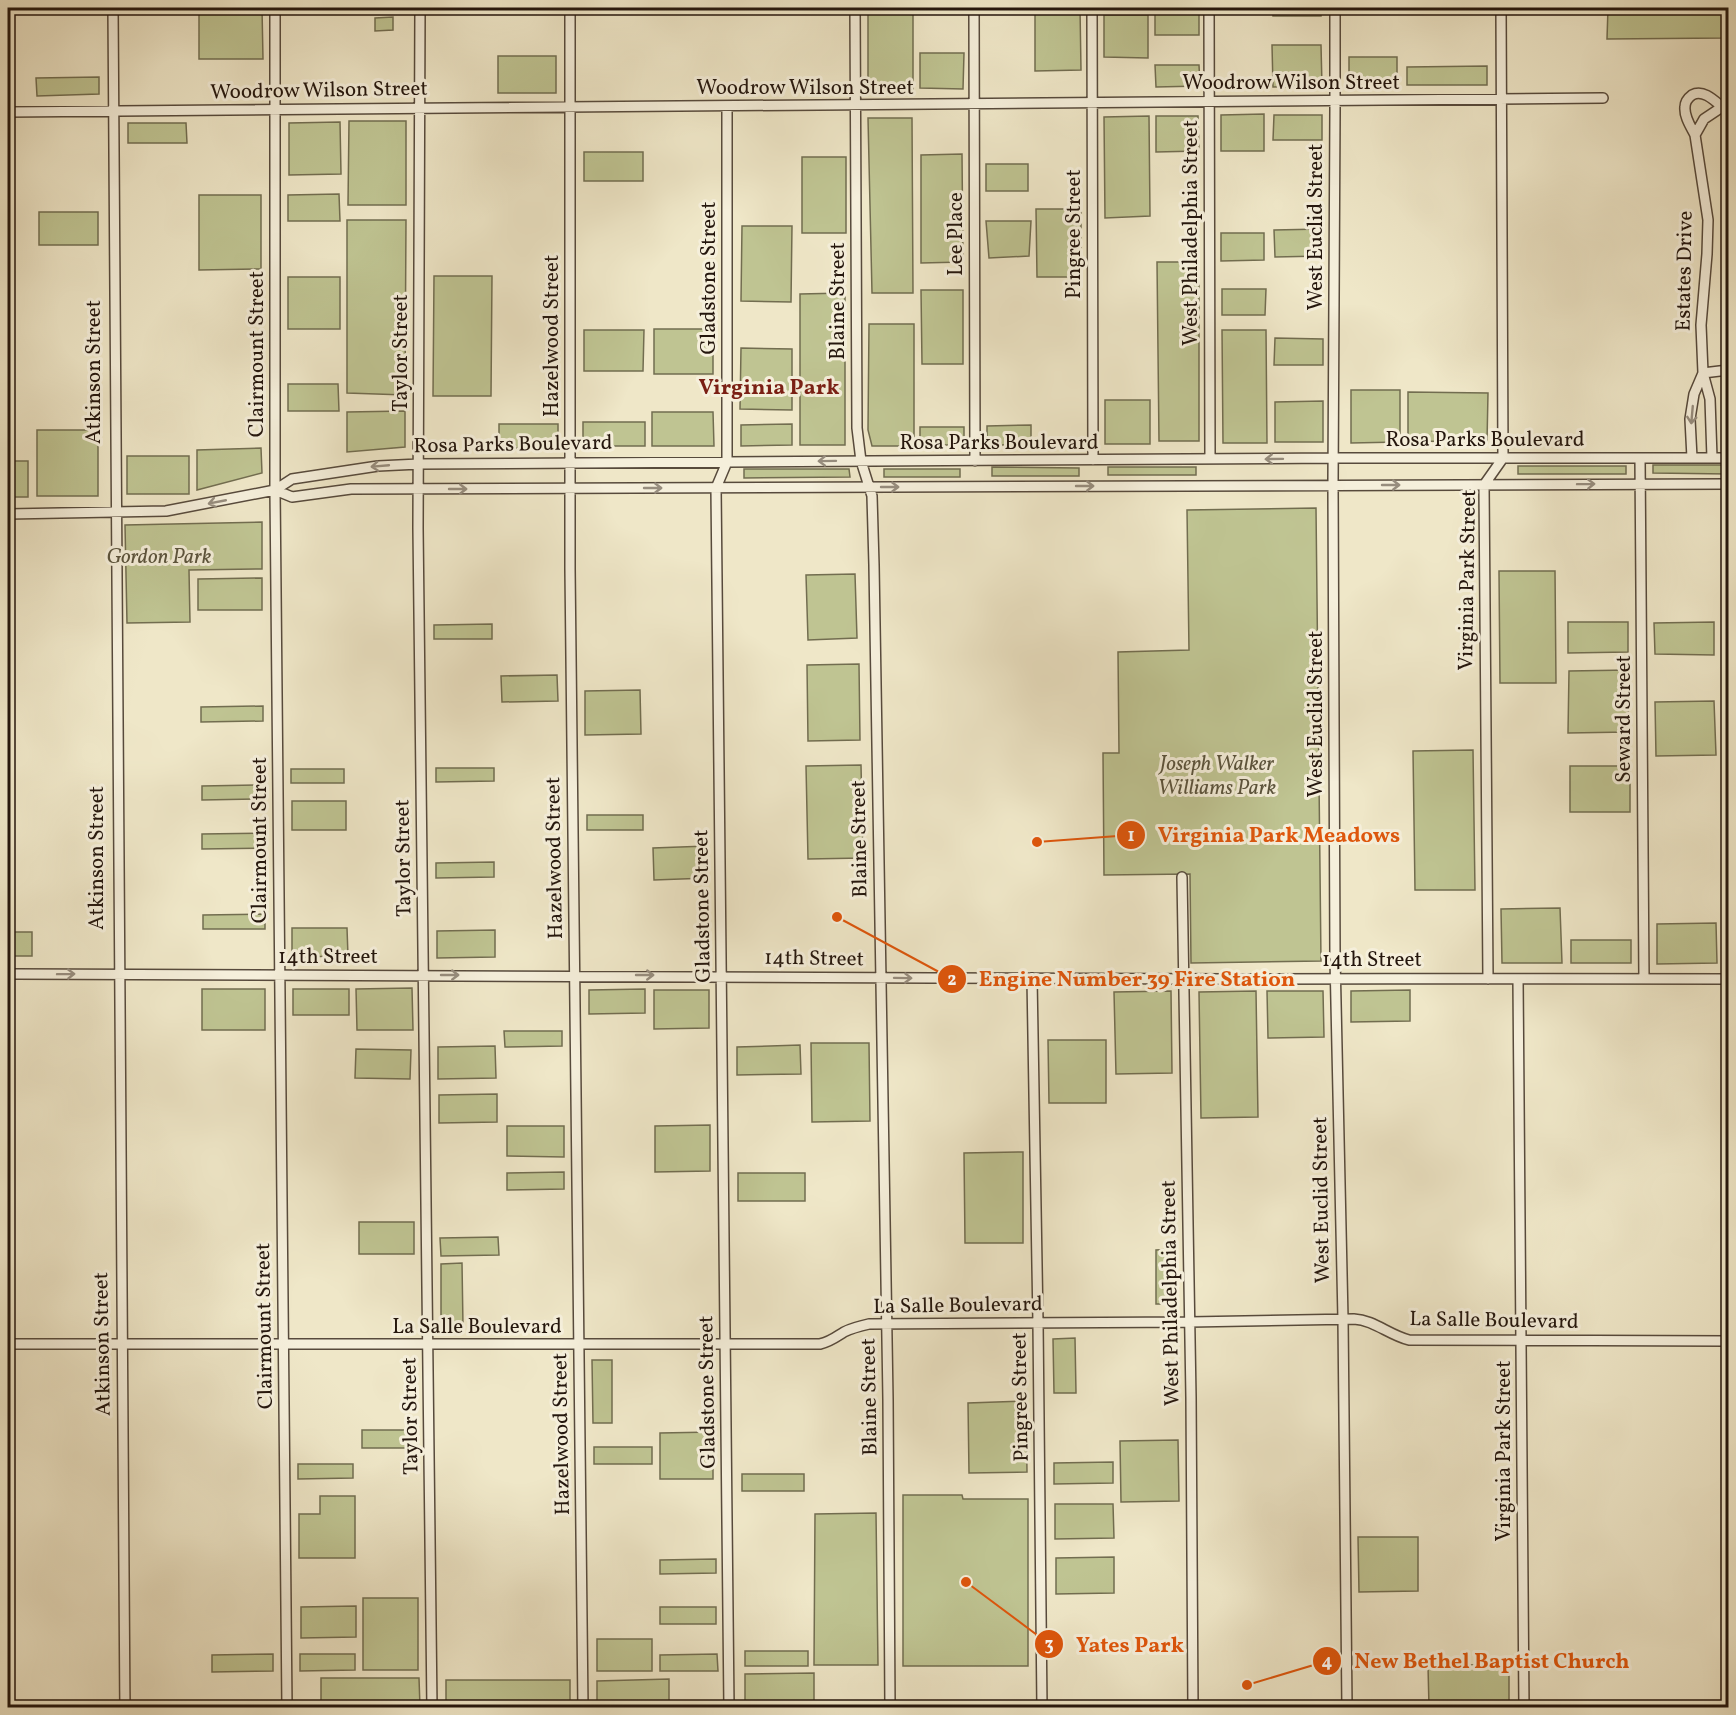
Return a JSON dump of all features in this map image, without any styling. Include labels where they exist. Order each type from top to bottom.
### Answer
[{"type":"street","name":"Atkinson Street","points":[[113,8],[116,973],[125,1707]]},
{"type":"street","name":"Clairmount Street","points":[[275,8],[275,490],[287,1707]]},
{"type":"street","name":"Taylor Street","points":[[420,8],[419,489],[432,1707]]},
{"type":"street","name":"Hazelwood Street","points":[[570,8],[570,489],[583,1707]]},
{"type":"street","name":"Blaine Street","points":[[855,8],[857,428],[861,461],[872,496],[874,566],[887,1324],[890,1707]]},
{"type":"street","name":"Lee Place","points":[[974,8],[975,460]]},
{"type":"street","name":"Pingree Street","points":[[1092,8],[1093,460]]},
{"type":"street","name":"West Philadelphia Street","points":[[1209,8],[1210,459]]},
{"type":"street","name":"West Euclid Street","points":[[1335,8],[1333,485],[1336,978],[1343,1319],[1347,1707]]},
{"type":"street","points":[[1501,8],[1503,458]]},
{"type":"street","name":"Estates Drive","points":[[1695,135],[1704,119],[1725,107],[1704,94],[1695,93],[1684,105],[1686,117],[1695,135],[1708,220],[1701,325],[1703,373],[1710,399],[1712,458]]},
{"type":"street","name":"Woodrow Wilson Street","points":[[8,112],[1603,98]]},
{"type":"street","name":"Gladstone Street","points":[[727,106],[727,462],[716,488],[729,1707]]},
{"type":"street","points":[[1703,373],[1725,370]]},
{"type":"street","name":"Estates Drive","points":[[1692,458],[1690,419],[1694,394],[1703,373]]},
{"type":"street","name":"Rosa Parks Boulevard","points":[[8,514],[166,511],[275,490],[292,479],[378,466],[419,464],[1333,458],[1728,458]]},
{"type":"street","name":"Virginia Park Street","points":[[1488,979],[1484,485],[1503,458]]},
{"type":"street","name":"Seward Street","points":[[1640,458],[1644,979]]},
{"type":"street","name":"Rosa Parks Boulevard","points":[[275,490],[292,497],[351,489],[1728,484]]},
{"type":"street","name":"West Philadelphia Street","points":[[1182,877],[1190,1322],[1193,1707]]},
{"type":"street","name":"14th Street","points":[[8,974],[1728,979]]},
{"type":"street","name":"Pingree Street","points":[[1032,978],[1042,1707]]},
{"type":"street","name":"Virginia Park Street","points":[[1518,979],[1524,1707]]},
{"type":"street","name":"La Salle Boulevard","points":[[8,1344],[820,1344],[869,1324],[1343,1319],[1367,1321],[1389,1333],[1409,1340],[1728,1341]]},
{"type":"green space","points":[[199,8],[262,8],[263,59],[199,59]]},
{"type":"green space","points":[[868,8],[913,8],[913,89],[868,89]]},
{"type":"green space","points":[[1035,8],[1080,8],[1081,70],[1035,71]]},
{"type":"green space","points":[[1155,8],[1199,8],[1199,35],[1155,35]]},
{"type":"green space","points":[[1273,8],[1321,8],[1321,16],[1273,16]]},
{"type":"green space","points":[[1608,8],[1724,8],[1724,38],[1607,39]]},
{"type":"green space","points":[[1104,15],[1148,15],[1148,58],[1104,57]]},
{"type":"green space","points":[[393,17],[393,30],[375,31],[375,18]]},
{"type":"green space","points":[[1272,45],[1321,45],[1322,86],[1273,87]]},
{"type":"green space","points":[[920,53],[964,53],[963,89],[920,88]]},
{"type":"green space","points":[[498,56],[556,56],[556,93],[498,93]]},
{"type":"green space","points":[[1349,57],[1397,57],[1397,85],[1349,85]]},
{"type":"green space","points":[[1155,65],[1199,65],[1200,86],[1156,87]]},
{"type":"green space","points":[[1487,66],[1487,85],[1407,85],[1407,67]]},
{"type":"green space","points":[[99,77],[99,94],[37,96],[36,78]]},
{"type":"green space","points":[[1264,114],[1264,151],[1221,151],[1221,115]]},
{"type":"green space","points":[[1274,115],[1322,115],[1322,140],[1273,140]]},
{"type":"green space","points":[[1149,116],[1150,216],[1105,218],[1104,117]]},
{"type":"green space","points":[[1156,116],[1198,116],[1199,151],[1156,152]]},
{"type":"green space","points":[[868,118],[912,118],[913,293],[872,293]]},
{"type":"green space","points":[[349,121],[406,121],[406,205],[348,205]]},
{"type":"green space","points":[[340,122],[341,174],[289,175],[289,123]]},
{"type":"green space","points":[[128,123],[186,123],[187,143],[128,143]]},
{"type":"green space","points":[[584,152],[643,152],[643,181],[584,181]]},
{"type":"green space","points":[[962,154],[963,262],[921,263],[921,155]]},
{"type":"green space","points":[[802,157],[846,157],[846,233],[802,233]]},
{"type":"green space","points":[[986,164],[1028,164],[1028,191],[986,191]]},
{"type":"green space","points":[[339,194],[340,221],[288,221],[288,195]]},
{"type":"green space","points":[[199,195],[261,195],[261,269],[199,270]]},
{"type":"green space","points":[[1036,209],[1081,209],[1081,277],[1037,277]]},
{"type":"green space","points":[[39,212],[98,212],[98,245],[39,245]]},
{"type":"green space","points":[[347,220],[406,220],[405,395],[347,393]]},
{"type":"green space","points":[[986,221],[1031,221],[1029,256],[989,258]]},
{"type":"green space","points":[[742,226],[792,226],[791,302],[741,301]]},
{"type":"green space","points":[[1322,229],[1322,256],[1275,257],[1274,230]]},
{"type":"green space","points":[[1221,233],[1264,233],[1264,260],[1221,261]]},
{"type":"green space","points":[[1157,262],[1199,262],[1199,441],[1159,441]]},
{"type":"green space","points":[[434,276],[492,276],[491,396],[433,396]]},
{"type":"green space","points":[[288,277],[340,277],[340,329],[288,329]]},
{"type":"green space","points":[[1222,289],[1266,289],[1265,315],[1222,315]]},
{"type":"green space","points":[[921,290],[963,290],[963,364],[922,364]]},
{"type":"green space","points":[[845,293],[845,445],[800,445],[800,294]]},
{"type":"green space","points":[[869,324],[914,324],[914,446],[872,446],[868,430]]},
{"type":"green space","points":[[654,329],[713,329],[713,374],[654,374]]},
{"type":"green space","points":[[584,330],[644,330],[643,371],[584,371]]},
{"type":"green space","points":[[1222,330],[1266,330],[1267,443],[1223,443]]},
{"type":"green space","points":[[1275,338],[1323,339],[1323,365],[1274,365]]},
{"type":"green space","points":[[741,348],[792,349],[792,410],[740,409]]},
{"type":"green space","points":[[288,384],[338,384],[339,411],[288,411]]},
{"type":"green space","points":[[1351,390],[1400,390],[1400,442],[1351,443]]},
{"type":"green space","points":[[1408,392],[1488,393],[1487,442],[1408,441]]},
{"type":"green space","points":[[1105,400],[1150,400],[1150,444],[1105,444]]},
{"type":"green space","points":[[1323,401],[1323,442],[1275,442],[1275,402]]},
{"type":"green space","points":[[405,411],[405,447],[347,452],[347,412]]},
{"type":"green space","points":[[652,412],[713,412],[714,446],[652,446]]},
{"type":"green space","points":[[583,422],[645,422],[645,446],[583,446]]},
{"type":"green space","points":[[499,424],[558,424],[558,448],[499,448]]},
{"type":"green space","points":[[792,424],[792,445],[741,446],[741,425]]},
{"type":"green space","points":[[1031,425],[1031,445],[987,445],[987,426]]},
{"type":"green space","points":[[920,427],[964,427],[964,445],[920,445]]},
{"type":"green space","points":[[37,430],[98,430],[98,496],[37,496]]},
{"type":"green space","points":[[261,448],[262,473],[197,490],[197,450]]},
{"type":"green space","points":[[127,456],[189,456],[189,494],[127,494]]},
{"type":"green space","points":[[8,461],[28,461],[28,497],[8,497]]},
{"type":"green space","points":[[1653,465],[1728,465],[1728,474],[1653,473]]},
{"type":"green space","points":[[1518,466],[1626,466],[1626,474],[1518,474]]},
{"type":"green space","points":[[992,467],[1079,468],[1079,476],[992,476]]},
{"type":"green space","points":[[1108,467],[1196,467],[1196,475],[1108,475]]},
{"type":"green space","points":[[744,469],[849,469],[850,477],[744,478]]},
{"type":"green space","points":[[884,469],[960,469],[960,477],[884,477]]},
{"type":"green space","name":"Joseph Walker Williams Park","points":[[1316,508],[1321,961],[1191,963],[1190,874],[1104,875],[1103,753],[1119,753],[1118,652],[1189,650],[1187,510]]},
{"type":"green space","name":"Gordon Park","points":[[262,522],[262,569],[189,570],[190,622],[127,623],[125,525]]},
{"type":"green space","points":[[1499,571],[1555,571],[1556,683],[1500,683]]},
{"type":"green space","points":[[855,574],[857,638],[808,640],[806,575]]},
{"type":"green space","points":[[262,578],[262,610],[198,610],[198,579]]},
{"type":"green space","points":[[1568,622],[1628,622],[1628,652],[1568,653]]},
{"type":"green space","points":[[1714,622],[1714,655],[1655,654],[1654,623]]},
{"type":"green space","points":[[492,624],[492,639],[434,639],[434,625]]},
{"type":"green space","points":[[859,664],[860,740],[808,741],[807,665]]},
{"type":"green space","points":[[1629,670],[1628,732],[1568,733],[1569,671]]},
{"type":"green space","points":[[557,675],[558,701],[502,702],[501,676]]},
{"type":"green space","points":[[640,690],[641,734],[585,735],[585,691]]},
{"type":"green space","points":[[1714,701],[1716,755],[1656,756],[1655,702]]},
{"type":"green space","points":[[263,706],[263,721],[201,722],[201,707]]},
{"type":"green space","points":[[1473,750],[1475,890],[1415,890],[1413,751]]},
{"type":"green space","points":[[861,765],[863,858],[808,859],[806,766]]},
{"type":"green space","points":[[1570,766],[1630,766],[1630,812],[1570,812]]},
{"type":"green space","points":[[436,768],[494,768],[494,781],[436,782]]},
{"type":"green space","points":[[291,769],[344,769],[344,783],[291,783]]},
{"type":"green space","points":[[263,785],[263,799],[202,800],[202,786]]},
{"type":"green space","points":[[292,801],[346,801],[346,830],[292,830]]},
{"type":"green space","points":[[587,815],[643,815],[643,830],[587,830]]},
{"type":"green space","points":[[264,833],[264,848],[202,849],[202,834]]},
{"type":"green space","points":[[707,846],[708,878],[654,880],[653,848]]},
{"type":"green space","points":[[494,862],[494,877],[436,878],[436,863]]},
{"type":"green space","points":[[1560,908],[1562,963],[1502,963],[1501,909]]},
{"type":"green space","points":[[265,914],[265,929],[203,929],[203,915]]},
{"type":"green space","points":[[1716,923],[1717,963],[1657,964],[1657,924]]},
{"type":"green space","points":[[292,928],[347,928],[348,956],[292,957]]},
{"type":"green space","points":[[495,930],[495,957],[437,958],[437,931]]},
{"type":"green space","points":[[8,932],[32,932],[32,956],[8,956]]},
{"type":"green space","points":[[1571,940],[1631,940],[1631,963],[1571,963]]},
{"type":"green space","points":[[412,988],[413,1030],[357,1030],[356,989]]},
{"type":"green space","points":[[202,989],[265,989],[265,1030],[202,1030]]},
{"type":"green space","points":[[293,989],[349,989],[349,1015],[293,1015]]},
{"type":"green space","points":[[645,989],[645,1013],[589,1014],[589,990]]},
{"type":"green space","points":[[654,990],[709,990],[709,1028],[654,1029]]},
{"type":"green space","points":[[1410,990],[1410,1021],[1351,1022],[1351,991]]},
{"type":"green space","points":[[1171,991],[1172,1073],[1116,1074],[1114,992]]},
{"type":"green space","points":[[1256,991],[1258,1117],[1201,1118],[1199,992]]},
{"type":"green space","points":[[1267,991],[1323,991],[1324,1037],[1268,1038]]},
{"type":"green space","points":[[504,1031],[562,1031],[562,1046],[505,1047]]},
{"type":"green space","points":[[1048,1040],[1106,1040],[1106,1103],[1049,1103]]},
{"type":"green space","points":[[811,1043],[869,1043],[870,1121],[812,1122]]},
{"type":"green space","points":[[800,1045],[801,1074],[737,1075],[737,1047]]},
{"type":"green space","points":[[495,1046],[496,1078],[438,1079],[438,1047]]},
{"type":"green space","points":[[356,1049],[411,1050],[410,1079],[355,1078]]},
{"type":"green space","points":[[497,1094],[497,1122],[439,1123],[439,1095]]},
{"type":"green space","points":[[710,1125],[710,1171],[655,1172],[655,1126]]},
{"type":"green space","points":[[507,1126],[564,1126],[564,1157],[507,1156]]},
{"type":"green space","points":[[1023,1152],[1023,1243],[965,1243],[964,1153]]},
{"type":"green space","points":[[564,1172],[564,1189],[507,1190],[507,1173]]},
{"type":"green space","points":[[738,1173],[805,1173],[805,1201],[738,1201]]},
{"type":"green space","points":[[359,1222],[414,1222],[414,1254],[359,1254]]},
{"type":"green space","points":[[498,1237],[499,1255],[441,1256],[440,1238]]},
{"type":"green space","points":[[1176,1249],[1177,1304],[1156,1304],[1156,1250]]},
{"type":"green space","points":[[462,1263],[463,1326],[441,1327],[441,1264]]},
{"type":"green space","points":[[1075,1338],[1076,1393],[1054,1393],[1053,1339]]},
{"type":"green space","points":[[592,1360],[612,1360],[612,1423],[593,1423]]},
{"type":"green space","points":[[1026,1401],[1027,1472],[969,1473],[968,1403]]},
{"type":"green space","points":[[362,1430],[417,1430],[417,1448],[362,1448]]},
{"type":"green space","points":[[713,1432],[713,1479],[660,1479],[660,1433]]},
{"type":"green space","points":[[1178,1440],[1179,1501],[1121,1502],[1120,1441]]},
{"type":"green space","points":[[594,1447],[652,1447],[652,1464],[594,1464]]},
{"type":"green space","points":[[1113,1462],[1113,1483],[1054,1484],[1054,1463]]},
{"type":"green space","points":[[298,1464],[353,1464],[353,1478],[298,1479]]},
{"type":"green space","points":[[742,1474],[804,1474],[804,1491],[742,1491]]},
{"type":"green space","points":[[903,1495],[962,1495],[963,1499],[1028,1499],[1028,1666],[903,1666]]},
{"type":"green space","points":[[320,1496],[355,1496],[355,1558],[299,1558],[299,1514],[320,1514]]},
{"type":"green space","points":[[1055,1504],[1113,1504],[1114,1538],[1055,1539]]},
{"type":"green space","points":[[876,1513],[878,1665],[814,1665],[815,1514]]},
{"type":"green space","points":[[1358,1537],[1418,1537],[1418,1591],[1359,1592]]},
{"type":"green space","points":[[1114,1557],[1114,1593],[1056,1594],[1056,1558]]},
{"type":"green space","points":[[716,1559],[716,1573],[660,1574],[660,1560]]},
{"type":"green space","points":[[363,1598],[418,1598],[418,1670],[363,1670]]},
{"type":"green space","points":[[356,1606],[356,1637],[301,1638],[301,1607]]},
{"type":"green space","points":[[660,1607],[716,1607],[716,1624],[660,1624]]},
{"type":"green space","points":[[597,1639],[652,1639],[652,1671],[597,1671]]},
{"type":"green space","points":[[745,1651],[808,1651],[808,1666],[745,1666]]},
{"type":"green space","points":[[273,1654],[273,1671],[212,1672],[212,1655]]},
{"type":"green space","points":[[300,1654],[355,1654],[355,1670],[300,1671]]},
{"type":"green space","points":[[717,1654],[718,1671],[660,1671],[660,1655]]},
{"type":"green space","points":[[1509,1664],[1509,1707],[1429,1707],[1428,1666]]},
{"type":"green space","points":[[814,1673],[814,1707],[745,1707],[745,1674]]},
{"type":"green space","points":[[321,1678],[419,1678],[420,1707],[321,1707]]},
{"type":"green space","points":[[669,1679],[669,1707],[597,1707],[597,1681]]},
{"type":"green space","points":[[446,1680],[570,1680],[570,1707],[446,1707]]},
{"type":"place","name":"Virginia Park Meadows","points":[[1037,842]]},
{"type":"place","name":"Engine Number 39 Fire Station","points":[[837,917]]},
{"type":"place","name":"Yates Park","points":[[966,1582]]},
{"type":"place","name":"New Bethel Baptist Church","points":[[1247,1685]]},
{"type":"district","name":"Virginia Park","points":[[769,388]]}]
